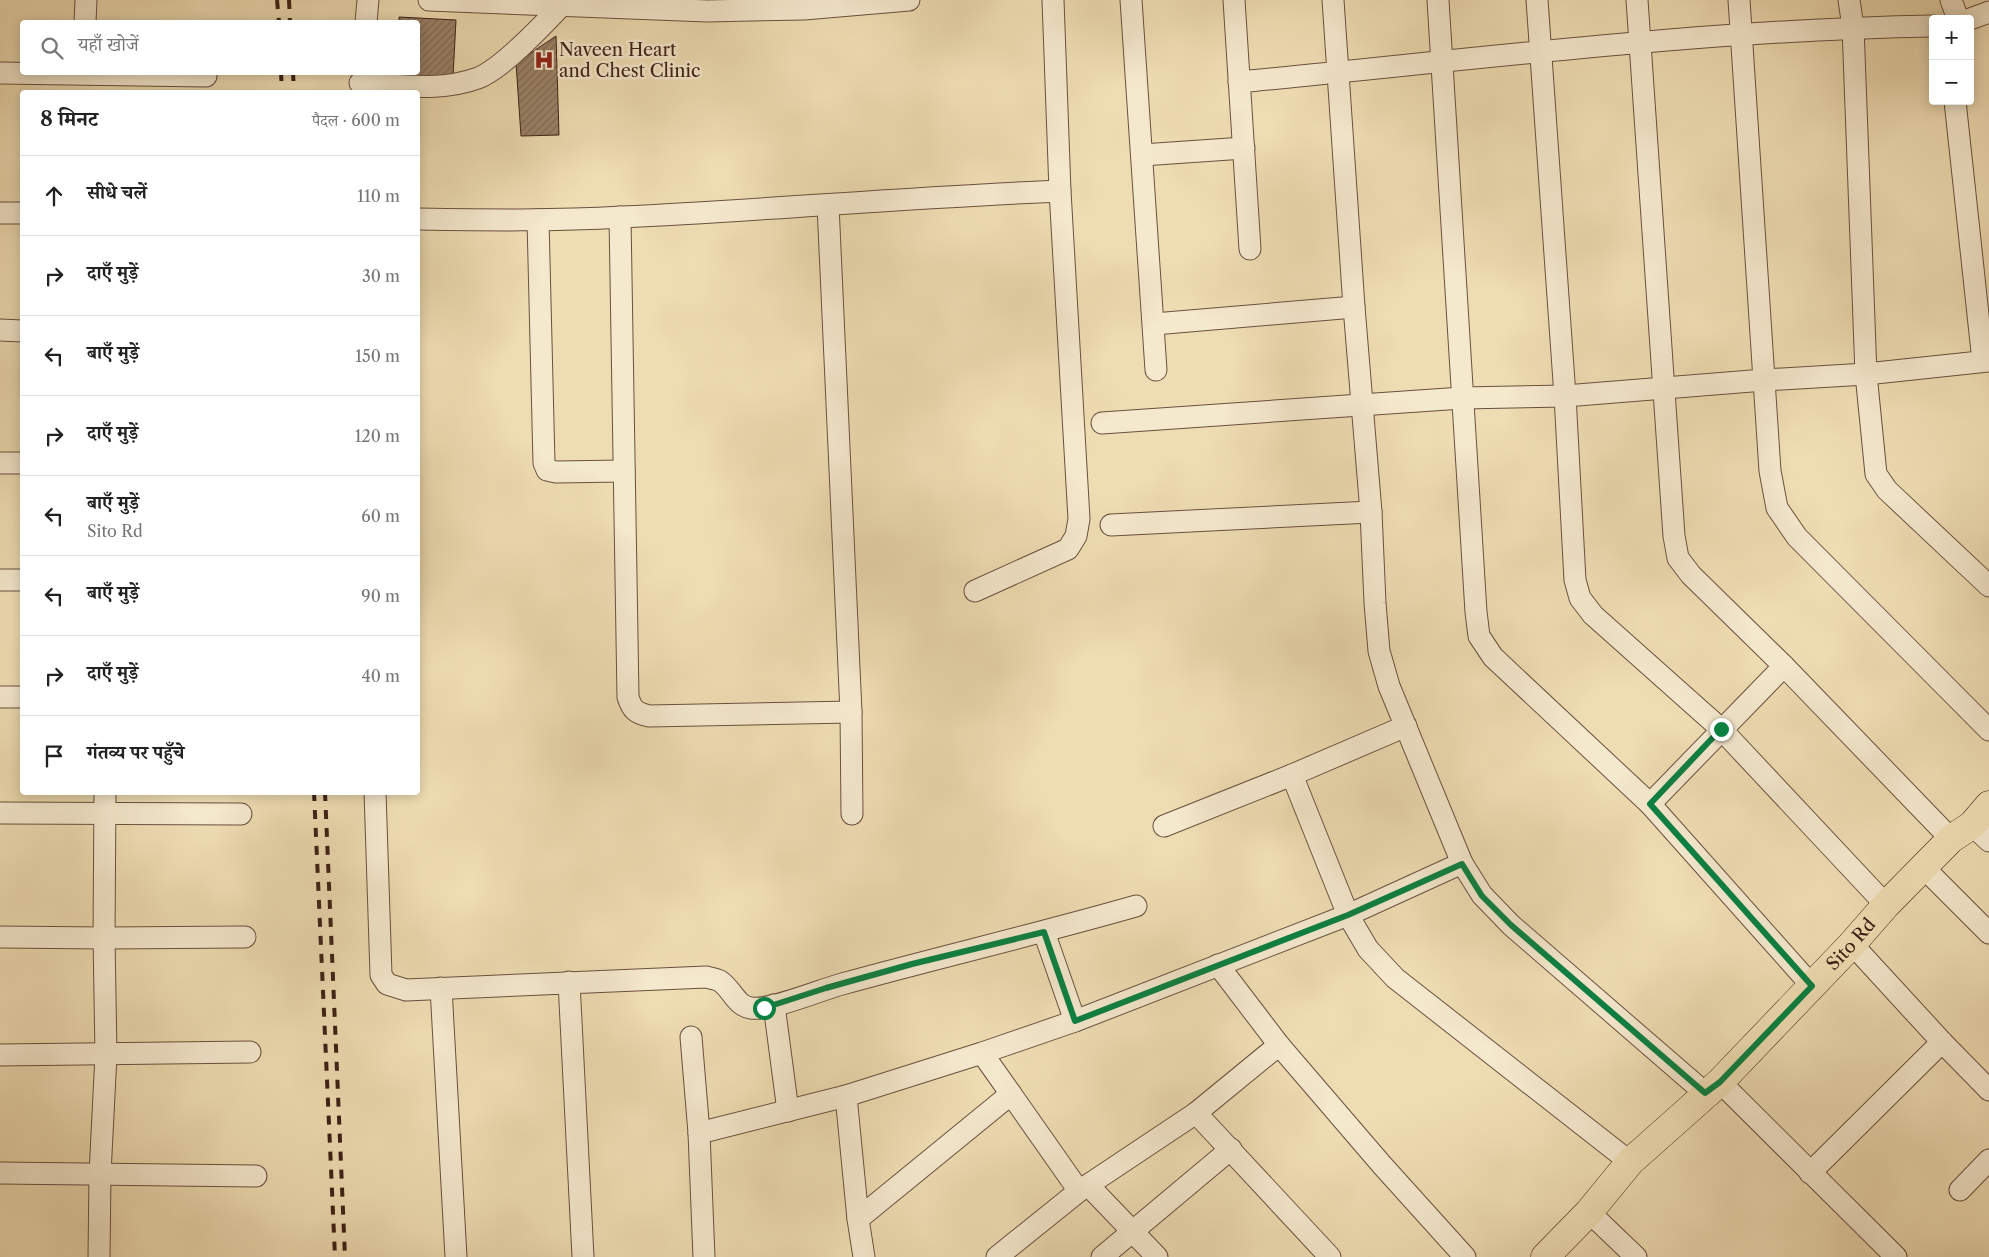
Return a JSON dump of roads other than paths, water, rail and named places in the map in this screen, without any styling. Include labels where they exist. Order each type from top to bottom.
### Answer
[{"type":"main road","name":"Sito Rd","points":[[1545,1257],[1589,1212],[1630,1162],[1712,1088],[1812,986],[1886,905],[1924,867],[1975,828]]},
{"type":"street","points":[[85,20],[86,0]]},
{"type":"street","points":[[366,20],[368,0]]},
{"type":"street","points":[[429,0],[707,10],[804,9],[909,0]]},
{"type":"street","points":[[975,591],[1068,549],[1076,536],[1079,519],[1060,191],[1053,0]]},
{"type":"street","points":[[1131,0],[1156,370]]},
{"type":"street","points":[[1234,0],[1250,249]]},
{"type":"street","points":[[1333,0],[1354,307],[1372,512],[1375,604],[1380,651],[1389,686],[1462,864],[1482,896],[1511,925],[1712,1088],[1810,1173],[1896,1257]]},
{"type":"street","points":[[1438,0],[1462,398],[1479,636],[1493,658],[1650,804],[1812,986]]},
{"type":"street","points":[[1537,0],[1565,396],[1575,580],[1580,598],[1593,615],[1721,729],[1886,905]]},
{"type":"street","points":[[1637,0],[1674,536],[1678,558],[1691,575],[1784,666],[1975,828]]},
{"type":"street","points":[[1739,0],[1770,471],[1777,508],[1797,537],[1989,730]]},
{"type":"street","points":[[1849,0],[1853,27],[1866,374],[1876,474],[1888,490],[1989,586]]},
{"type":"street","points":[[1951,0],[1957,15]]},
{"type":"street","points":[[361,83],[430,86],[458,84],[480,77],[536,32],[562,5]]},
{"type":"street","points":[[1974,18],[1989,12]]},
{"type":"street","points":[[1239,82],[1542,51],[1640,43],[1853,27],[1929,26]]},
{"type":"street","points":[[0,73],[20,73]]},
{"type":"street","points":[[85,75],[110,84],[206,76]]},
{"type":"street","points":[[1102,423],[1462,398],[1565,396],[1866,374],[1986,361],[1955,105]]},
{"type":"street","points":[[1142,155],[1244,148]]},
{"type":"street","points":[[420,220],[620,218],[954,196],[1060,191]]},
{"type":"street","points":[[828,205],[851,712],[852,814]]},
{"type":"street","points":[[0,213],[20,213]]},
{"type":"street","points":[[620,218],[628,697],[631,708],[637,714],[649,716],[851,712]]},
{"type":"street","points":[[538,220],[544,463],[547,470],[556,472],[624,470]]},
{"type":"street","points":[[1154,324],[1354,307]]},
{"type":"street","points":[[0,330],[20,331]]},
{"type":"street","points":[[0,463],[20,463]]},
{"type":"street","points":[[1111,525],[1372,512]]},
{"type":"street","points":[[0,580],[20,580]]},
{"type":"street","points":[[1650,804],[1784,666]]},
{"type":"street","points":[[0,697],[20,697]]},
{"type":"street","points":[[1164,826],[1292,775],[1406,726]]},
{"type":"street","points":[[1292,775],[1348,915],[1368,949],[1395,978],[1630,1162]]},
{"type":"street","points":[[99,1257],[100,1174],[106,1055],[104,938],[105,795]]},
{"type":"street","points":[[375,795],[381,975],[387,984],[406,990],[706,977],[719,980],[743,1006],[764,1008],[826,988],[1044,932],[1136,906]]},
{"type":"street","points":[[0,813],[241,814]]},
{"type":"street","points":[[699,1133],[846,1096],[1075,1021],[1348,915],[1462,864]]},
{"type":"street","points":[[1924,867],[1989,933]]},
{"type":"street","points":[[1044,932],[1075,1021]]},
{"type":"street","points":[[0,937],[245,937]]},
{"type":"street","points":[[1852,944],[1942,1042],[1986,1081]]},
{"type":"street","points":[[1218,965],[1279,1045],[1382,1165],[1465,1257]]},
{"type":"street","points":[[569,982],[583,1257]]},
{"type":"street","points":[[441,988],[456,1257]]},
{"type":"street","points":[[774,1005],[788,1111]]},
{"type":"street","points":[[691,1037],[699,1133],[704,1257]]},
{"type":"street","points":[[1810,1173],[1942,1042]]},
{"type":"street","points":[[997,1257],[1083,1188],[1196,1114],[1279,1045]]},
{"type":"street","points":[[0,1055],[250,1052]]},
{"type":"street","points":[[982,1053],[1083,1188],[1133,1230],[1158,1257]]},
{"type":"street","points":[[858,1219],[1011,1094]]},
{"type":"street","points":[[846,1096],[858,1219],[864,1257]]},
{"type":"street","points":[[1196,1114],[1231,1149],[1330,1257]]},
{"type":"street","points":[[1102,1257],[1231,1149]]},
{"type":"street","points":[[1960,1190],[1989,1160]]},
{"type":"street","points":[[0,1172],[256,1176]]},
{"type":"street","points":[[1589,1212],[1636,1257]]},
{"type":"railway","points":[[277,0],[279,20]]},
{"type":"railway","points":[[289,0],[290,20]]},
{"type":"railway","points":[[281,75],[282,90]]},
{"type":"railway","points":[[293,75],[294,90]]},
{"type":"railway","points":[[314,795],[335,1257]]},
{"type":"railway","points":[[325,795],[345,1257]]},
{"type":"place","name":"Naveen Heart and Chest Clinic","points":[[544,60]]}]
